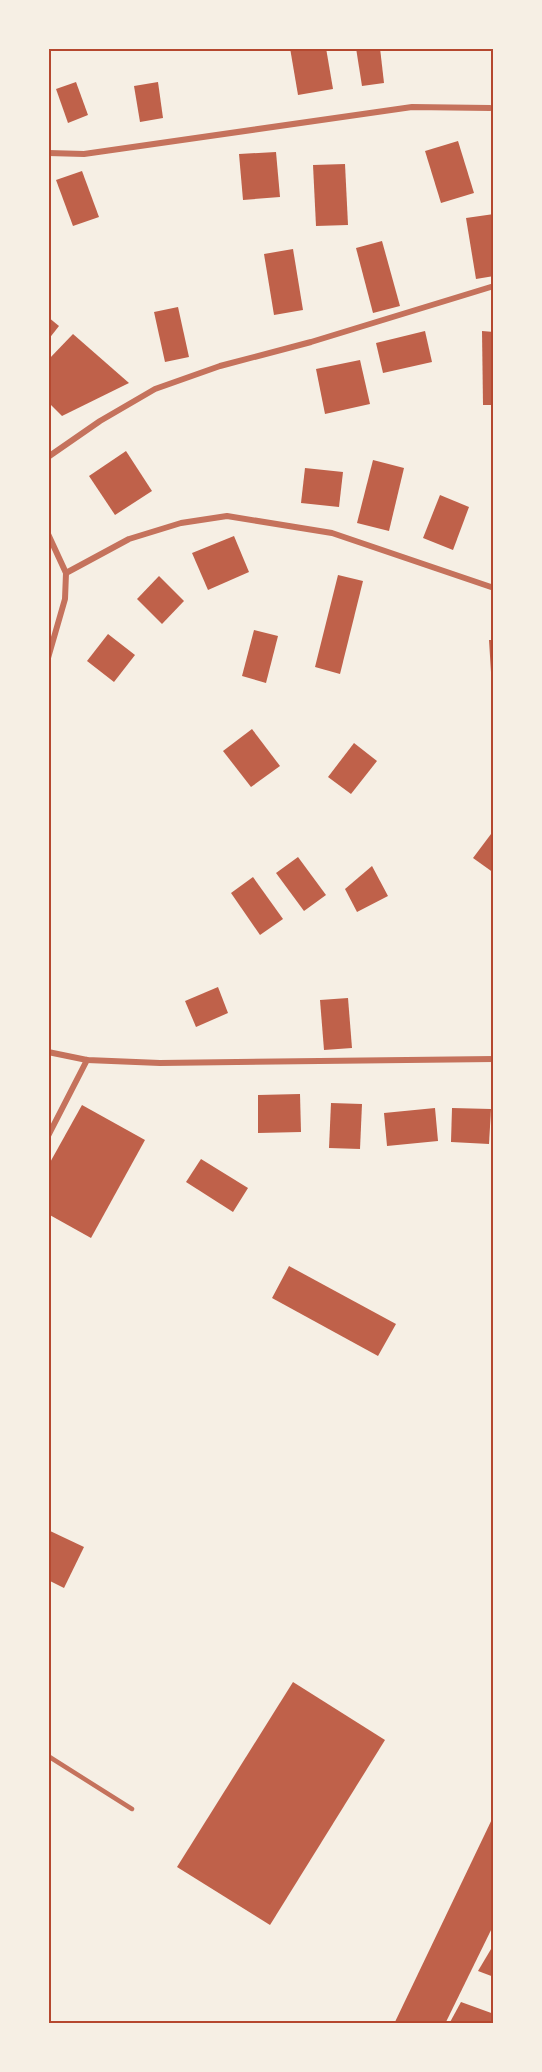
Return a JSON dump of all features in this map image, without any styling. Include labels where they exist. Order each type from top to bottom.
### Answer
[{"type":"street","points":[[48,153],[84,154],[412,107],[490,108]]},
{"type":"street","points":[[48,457],[100,421],[155,389],[220,366],[311,342],[494,286]]},
{"type":"street","points":[[66,573],[129,539],[181,523],[227,516],[332,533],[494,588]]},
{"type":"street","points":[[48,534],[66,573],[65,599],[48,658]]},
{"type":"street","points":[[48,1052],[87,1060],[160,1063],[494,1059]]},
{"type":"street","points":[[48,1136],[87,1060]]},
{"type":"lane","points":[[48,1756],[132,1809]]},
{"type":"building","points":[[290,48],[326,48],[333,89],[298,95]]},
{"type":"building","points":[[356,48],[380,48],[384,83],[362,86]]},
{"type":"building","points":[[76,82],[88,115],[68,123],[56,89]]},
{"type":"building","points":[[158,82],[163,118],[140,122],[134,86]]},
{"type":"building","points":[[458,141],[474,193],[441,203],[425,151]]},
{"type":"building","points":[[276,152],[280,197],[243,200],[239,154]]},
{"type":"building","points":[[345,164],[348,225],[316,226],[313,165]]},
{"type":"building","points":[[82,171],[99,217],[73,226],[56,180]]},
{"type":"building","points":[[494,214],[494,276],[476,279],[466,218]]},
{"type":"building","points":[[382,241],[400,306],[373,313],[356,248]]},
{"type":"building","points":[[293,249],[303,310],[274,315],[264,254]]},
{"type":"building","points":[[178,307],[189,357],[165,362],[154,312]]},
{"type":"building","points":[[48,317],[59,326],[48,340]]},
{"type":"building","points":[[425,331],[432,362],[383,373],[376,343]]},
{"type":"building","points":[[482,331],[494,332],[494,405],[483,405]]},
{"type":"building","points":[[73,334],[129,383],[62,416],[48,402],[48,360]]},
{"type":"building","points":[[360,360],[370,404],[325,414],[316,369]]},
{"type":"building","points":[[126,451],[152,491],[115,515],[89,476]]},
{"type":"building","points":[[373,460],[404,468],[389,531],[357,523]]},
{"type":"building","points":[[305,468],[343,472],[339,507],[301,503]]},
{"type":"building","points":[[440,495],[469,507],[453,550],[423,538]]},
{"type":"building","points":[[234,536],[249,572],[208,590],[192,553]]},
{"type":"building","points":[[338,575],[363,581],[340,674],[315,667]]},
{"type":"building","points":[[159,576],[184,601],[162,624],[137,599]]},
{"type":"building","points":[[254,630],[278,636],[266,683],[242,676]]},
{"type":"building","points":[[108,634],[135,655],[114,682],[87,661]]},
{"type":"building","points":[[489,640],[494,640],[494,688],[492,688]]},
{"type":"building","points":[[252,729],[280,766],[251,787],[223,751]]},
{"type":"building","points":[[354,743],[377,761],[351,794],[328,777]]},
{"type":"building","points":[[494,830],[494,873],[473,858]]},
{"type":"building","points":[[298,857],[326,895],[304,911],[276,873]]},
{"type":"building","points":[[372,866],[388,896],[357,912],[345,889]]},
{"type":"building","points":[[253,877],[283,919],[260,935],[231,893]]},
{"type":"building","points":[[218,987],[228,1013],[196,1027],[185,1001]]},
{"type":"building","points":[[348,998],[352,1048],[324,1050],[320,1000]]},
{"type":"building","points":[[300,1094],[301,1132],[258,1133],[258,1095]]},
{"type":"building","points":[[331,1103],[362,1104],[360,1149],[329,1148]]},
{"type":"building","points":[[82,1105],[145,1140],[91,1238],[48,1214],[48,1166]]},
{"type":"building","points":[[435,1108],[438,1141],[387,1146],[384,1113]]},
{"type":"building","points":[[452,1108],[491,1109],[489,1144],[451,1142]]},
{"type":"building","points":[[201,1159],[248,1188],[233,1212],[186,1182]]},
{"type":"building","points":[[289,1266],[396,1324],[378,1356],[272,1298]]},
{"type":"building","points":[[48,1530],[84,1547],[64,1588],[48,1580]]},
{"type":"building","points":[[293,1682],[385,1740],[270,1925],[177,1867]]},
{"type":"building","points":[[494,1815],[494,1924],[445,2024],[394,2024]]},
{"type":"building","points":[[494,1944],[494,1977],[478,1971]]},
{"type":"building","points":[[461,2002],[494,2014],[494,2024],[449,2024]]}]
